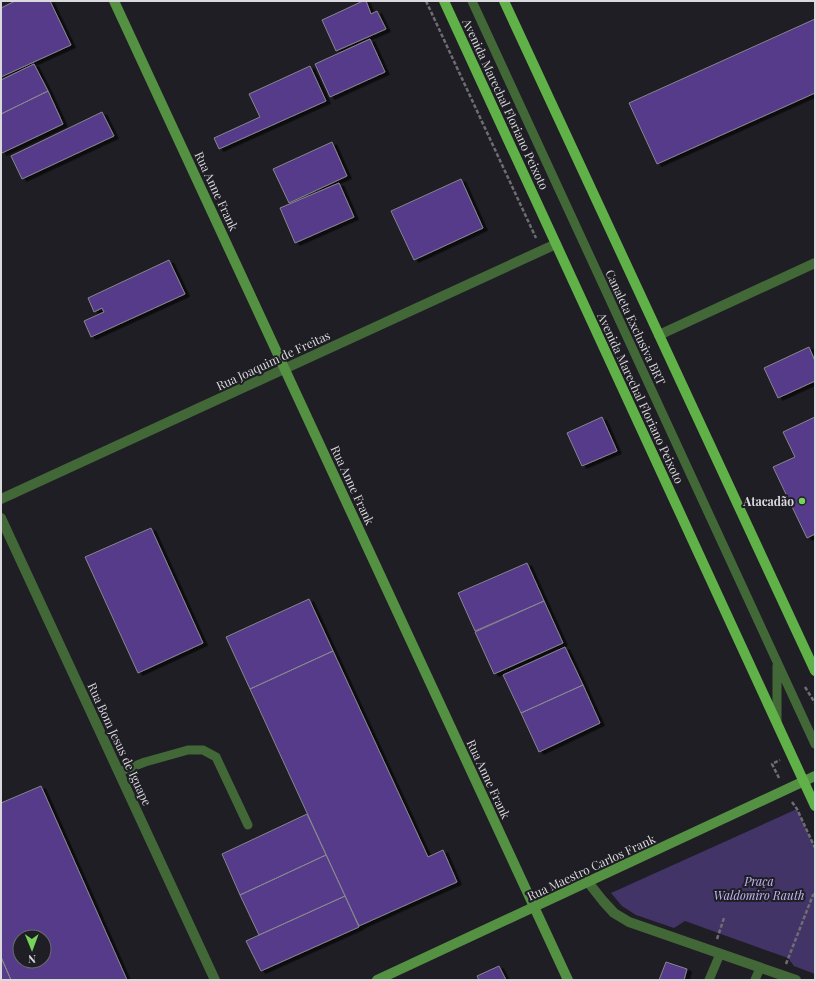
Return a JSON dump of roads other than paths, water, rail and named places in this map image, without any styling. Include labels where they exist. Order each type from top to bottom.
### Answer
[{"type":"main road","name":"Rua Anne Frank","points":[[114,1],[568,980]]},
{"type":"main road","name":"Avenida Marechal Floriano Peixoto","points":[[444,1],[815,806]]},
{"type":"main road","points":[[504,1],[815,671]]},
{"type":"main road","name":"Rua Maestro Carlos Frank","points":[[377,980],[815,776]]},
{"type":"street","name":"Rua Joaquim de Freitas","points":[[1,499],[556,244]]},
{"type":"street","points":[[659,335],[815,263]]},
{"type":"street","name":"Rua Bom Jesus de Iguape","points":[[1,518],[215,980]]},
{"type":"street","points":[[588,882],[614,913],[629,922],[796,980]]},
{"type":"lane","name":"Canaleta Exclusiva BRT","points":[[472,1],[815,744]]},
{"type":"lane","name":"Canaleta Exclusiva BRT","points":[[777,723],[778,663]]},
{"type":"lane","points":[[119,772],[145,762],[188,750],[203,750],[216,757],[248,825]]},
{"type":"lane","points":[[709,980],[716,952]]},
{"type":"lane","points":[[754,980],[760,968]]},
{"type":"place","name":"Atacadão","points":[[802,501]]},
{"type":"park label","name":"Praça Waldomiro Rauth","points":[[759,888]]}]
